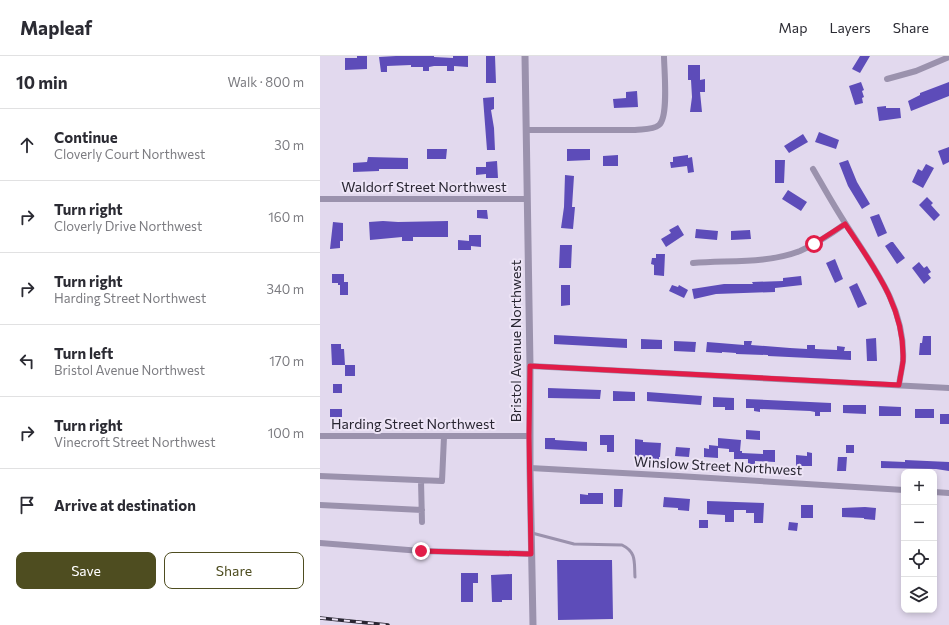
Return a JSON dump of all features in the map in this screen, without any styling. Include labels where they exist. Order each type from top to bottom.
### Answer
[{"type":"street","name":"Bristol Avenue Northwest","points":[[524,56],[533,625]]},
{"type":"street","points":[[526,130],[635,130],[652,128],[660,124],[664,116],[665,108],[664,56]]},
{"type":"street","points":[[887,79],[916,71],[949,58]]},
{"type":"street","points":[[813,169],[845,224],[880,277],[893,302],[899,322],[902,340],[903,361],[899,385]]},
{"type":"street","name":"Waldorf Street Northwest","points":[[320,199],[527,199]]},
{"type":"street","points":[[693,263],[766,260],[802,250],[845,224]]},
{"type":"street","points":[[530,366],[949,388]]},
{"type":"street","name":"Harding Street Northwest","points":[[320,436],[529,436]]},
{"type":"street","points":[[320,476],[442,481],[444,437]]},
{"type":"street","name":"Winslow Street Northwest","points":[[530,468],[901,490]]},
{"type":"street","points":[[421,481],[422,522]]},
{"type":"street","points":[[937,492],[949,493]]},
{"type":"street","points":[[320,505],[422,510]]},
{"type":"street","points":[[320,543],[421,551],[531,554]]},
{"type":"lane","points":[[531,532],[574,544],[622,545],[629,549],[634,557],[634,577]]},
{"type":"building","points":[[357,56],[367,56],[367,69],[345,70],[345,58],[357,58]]},
{"type":"building","points":[[434,56],[453,58],[453,56],[468,56],[468,67],[454,66],[454,71],[447,71],[447,66],[434,66],[429,67],[429,71],[423,71],[423,67],[411,67],[411,65],[387,66],[387,72],[381,72],[379,57]]},
{"type":"building","points":[[486,56],[495,56],[496,83],[486,83]]},
{"type":"building","points":[[860,56],[870,56],[860,73],[852,69]]},
{"type":"building","points":[[688,65],[700,65],[700,80],[705,79],[705,92],[700,92],[702,112],[690,112],[692,97],[691,80],[688,80]]},
{"type":"building","points":[[861,82],[864,90],[862,91],[864,97],[862,98],[863,103],[855,105],[849,86]]},
{"type":"building","points":[[949,82],[949,96],[911,111],[908,101],[920,95],[920,93]]},
{"type":"building","points":[[637,91],[638,107],[614,108],[613,99],[626,98],[626,92]]},
{"type":"building","points":[[494,97],[494,109],[491,110],[495,150],[487,150],[483,98]]},
{"type":"building","points":[[886,106],[886,108],[900,108],[901,118],[879,121],[877,107]]},
{"type":"building","points":[[819,132],[839,140],[836,149],[815,142]]},
{"type":"building","points":[[803,134],[808,142],[789,153],[784,146]]},
{"type":"building","points":[[949,147],[949,162],[943,165],[938,151]]},
{"type":"building","points":[[427,149],[447,149],[446,159],[427,159]]},
{"type":"building","points":[[567,149],[590,149],[590,160],[567,161]]},
{"type":"building","points":[[618,155],[618,166],[603,166],[603,156]]},
{"type":"building","points":[[688,155],[688,158],[692,157],[694,172],[688,173],[687,166],[671,168],[670,162],[673,162],[673,157]]},
{"type":"building","points":[[368,157],[408,158],[408,169],[379,169],[379,171],[353,172],[353,163],[367,162]]},
{"type":"building","points":[[775,160],[785,160],[784,183],[775,183]]},
{"type":"building","points":[[848,160],[857,182],[870,204],[862,209],[848,186],[839,163]]},
{"type":"building","points":[[497,161],[498,178],[486,178],[486,174],[476,175],[476,167],[486,167],[486,162]]},
{"type":"building","points":[[926,164],[934,168],[923,188],[912,182],[918,169],[922,171]]},
{"type":"building","points":[[565,175],[574,176],[572,207],[575,207],[573,229],[561,228],[564,207]]},
{"type":"building","points":[[788,190],[807,202],[801,211],[782,199]]},
{"type":"building","points":[[927,197],[933,203],[931,205],[940,215],[934,221],[919,205]]},
{"type":"building","points":[[477,210],[487,210],[488,219],[477,218]]},
{"type":"building","points":[[879,214],[887,233],[878,237],[870,217]]},
{"type":"building","points":[[448,221],[448,237],[413,237],[413,241],[402,241],[402,237],[370,240],[369,222]]},
{"type":"building","points":[[333,222],[343,223],[343,241],[340,241],[340,248],[330,249]]},
{"type":"building","points":[[678,225],[684,235],[666,247],[661,239],[671,233],[669,230]]},
{"type":"building","points":[[696,229],[718,231],[717,240],[695,238]]},
{"type":"building","points":[[750,230],[751,239],[731,240],[731,231]]},
{"type":"building","points":[[469,235],[481,235],[481,247],[471,246],[471,250],[458,250],[458,240],[469,241]]},
{"type":"building","points":[[893,242],[905,258],[897,264],[885,246]]},
{"type":"building","points":[[560,245],[572,245],[571,268],[559,268]]},
{"type":"building","points":[[656,254],[665,254],[664,276],[654,275],[654,265],[651,264],[652,258],[656,258]]},
{"type":"building","points":[[835,259],[843,279],[835,283],[826,263]]},
{"type":"building","points":[[919,262],[924,268],[927,266],[931,272],[928,274],[931,278],[924,284],[912,268]]},
{"type":"building","points":[[332,274],[344,274],[344,282],[348,282],[348,295],[340,295],[340,285],[338,285],[338,283],[332,283]]},
{"type":"building","points":[[801,276],[802,285],[775,288],[775,292],[716,294],[694,299],[692,289],[724,284],[753,284],[752,282],[783,281],[783,278]]},
{"type":"building","points":[[857,283],[867,304],[858,308],[849,287]]},
{"type":"building","points":[[561,285],[570,285],[570,305],[561,306]]},
{"type":"building","points":[[672,285],[678,287],[679,285],[688,290],[684,298],[669,291]]},
{"type":"building","points":[[554,335],[627,339],[627,348],[554,344]]},
{"type":"building","points":[[923,336],[931,336],[931,355],[919,355],[920,343],[922,343]]},
{"type":"building","points":[[876,338],[877,361],[867,361],[866,339]]},
{"type":"building","points":[[641,339],[662,340],[662,349],[641,349]]},
{"type":"building","points":[[674,341],[696,342],[695,352],[674,351]]},
{"type":"building","points":[[744,341],[752,341],[751,345],[790,348],[807,349],[807,345],[815,345],[815,349],[837,350],[837,346],[845,347],[844,351],[851,351],[851,360],[706,352],[707,342],[744,345]]},
{"type":"building","points":[[331,344],[341,344],[341,349],[344,349],[345,365],[332,365]]},
{"type":"building","points":[[345,365],[355,365],[355,376],[345,376]]},
{"type":"building","points":[[333,384],[342,384],[342,393],[333,393]]},
{"type":"building","points":[[548,388],[601,390],[600,399],[548,398]]},
{"type":"building","points":[[613,391],[635,392],[635,401],[613,401]]},
{"type":"building","points":[[647,392],[702,396],[701,405],[647,401]]},
{"type":"building","points":[[713,397],[734,398],[734,410],[725,410],[725,407],[713,407]]},
{"type":"building","points":[[746,399],[831,403],[831,412],[820,412],[820,416],[815,416],[815,412],[810,411],[760,409],[760,412],[754,411],[754,408],[746,408]]},
{"type":"building","points":[[843,405],[866,405],[866,414],[843,413]]},
{"type":"building","points":[[879,406],[901,407],[901,416],[879,416]]},
{"type":"building","points":[[330,409],[342,409],[342,417],[330,417]]},
{"type":"building","points":[[915,409],[934,409],[934,418],[915,418]]},
{"type":"building","points":[[940,414],[949,414],[949,424],[940,424]]},
{"type":"building","points":[[746,430],[760,431],[760,440],[746,439]]},
{"type":"building","points":[[600,435],[614,435],[614,452],[607,452],[607,445],[600,445]]},
{"type":"building","points":[[545,438],[587,442],[587,451],[545,449]]},
{"type":"building","points":[[718,438],[741,440],[740,451],[742,451],[742,453],[763,454],[763,450],[775,450],[775,462],[755,461],[755,464],[748,464],[748,459],[734,459],[734,452],[729,452],[729,449],[718,448],[718,458],[704,457],[704,448],[709,449],[709,445],[718,446]]},
{"type":"building","points":[[635,439],[643,440],[643,442],[661,443],[659,461],[636,459]]},
{"type":"building","points":[[846,445],[854,445],[854,453],[846,453]]},
{"type":"building","points":[[676,447],[690,448],[689,457],[675,456]]},
{"type":"building","points":[[807,452],[812,453],[812,466],[796,466],[796,455],[807,456]]},
{"type":"building","points":[[838,457],[847,457],[846,471],[837,471]]},
{"type":"building","points":[[905,460],[949,462],[949,471],[937,469],[881,468],[881,461],[905,462]]},
{"type":"building","points":[[614,489],[623,489],[622,507],[614,507]]},
{"type":"building","points":[[588,493],[603,493],[603,504],[580,504],[580,494],[588,495]]},
{"type":"building","points":[[664,497],[690,499],[689,511],[678,510],[678,508],[663,507]]},
{"type":"building","points":[[707,501],[764,503],[763,523],[754,523],[754,513],[746,513],[746,510],[734,510],[734,522],[725,522],[725,515],[707,514]]},
{"type":"building","points":[[801,505],[813,505],[813,518],[801,518]]},
{"type":"building","points":[[842,508],[876,508],[875,520],[842,517]]},
{"type":"building","points":[[699,520],[708,520],[708,528],[699,528]]},
{"type":"building","points":[[789,522],[798,523],[797,531],[788,530]]},
{"type":"building","points":[[557,560],[612,560],[613,619],[558,620]]},
{"type":"building","points":[[461,573],[478,573],[478,583],[473,583],[473,602],[461,602]]},
{"type":"building","points":[[512,574],[512,600],[492,602],[491,575]]},
{"type":"railway","points":[[320,618],[388,625]]},
{"type":"route","points":[[421,551],[531,554],[529,436],[530,366],[899,385],[903,361],[899,322],[893,302],[880,277],[845,224],[814,244]]}]
